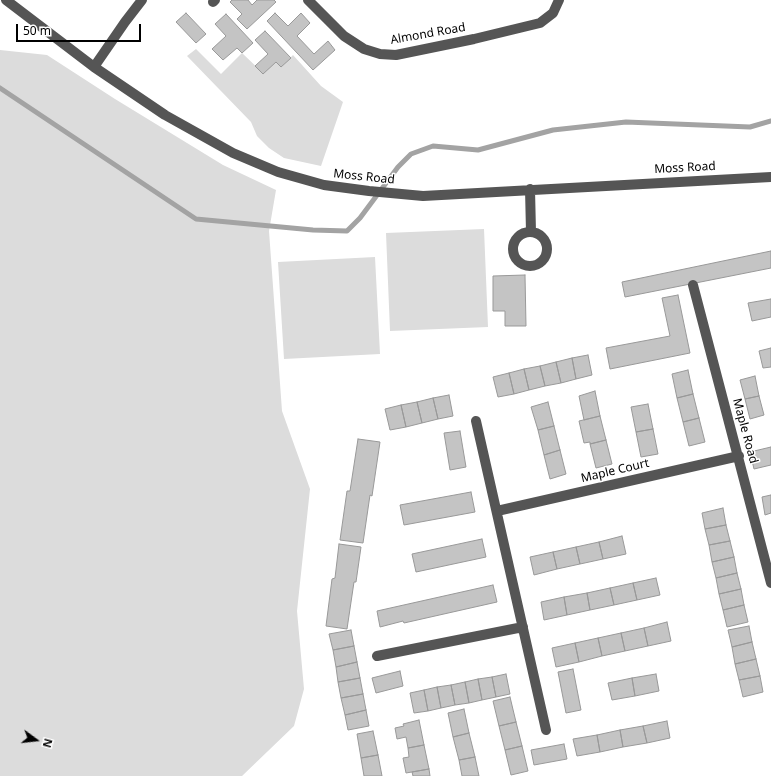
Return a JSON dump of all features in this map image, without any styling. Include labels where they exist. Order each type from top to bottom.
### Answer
[{"type":"street","name":"Moss Road","points":[[6,0],[94,67],[165,115],[233,153],[278,172],[324,185],[423,196],[771,177]]},
{"type":"street","points":[[94,67],[142,0]]},
{"type":"street","name":"Almond Road","points":[[308,0],[344,36],[364,50],[380,54],[396,55],[474,39],[540,23],[553,13],[559,0]]},
{"type":"street","points":[[530,189],[532,232]]},
{"type":"street","name":"Maple Road","points":[[693,285],[739,456],[771,583]]},
{"type":"street","points":[[476,421],[546,730]]},
{"type":"street","name":"Maple Court","points":[[496,511],[739,456]]},
{"type":"street","points":[[377,656],[523,627]]},
{"type":"shaded area","points":[[196,49],[221,74],[242,53],[263,73],[276,62],[281,67],[293,55],[321,86],[343,102],[321,166],[284,158],[269,148],[257,136],[251,122],[187,56]]},
{"type":"shaded area","points":[[0,50],[47,55],[115,99],[223,165],[276,190],[269,231],[282,411],[310,489],[297,611],[304,689],[294,726],[242,776],[0,776]]},
{"type":"shaded area","points":[[484,229],[488,327],[390,331],[386,233]]},
{"type":"shaded area","points":[[375,257],[380,354],[284,359],[278,262]]},
{"type":"building","points":[[232,0],[248,0],[252,5],[257,0],[274,0],[276,2],[247,29],[237,19],[242,14],[230,2]]},
{"type":"building","points":[[186,13],[206,34],[196,43],[176,22]]},
{"type":"building","points":[[275,13],[288,26],[301,13],[310,23],[297,36],[314,54],[328,41],[335,50],[313,70],[267,21]]},
{"type":"building","points":[[226,14],[253,43],[242,53],[237,48],[223,60],[212,49],[226,36],[215,24]]},
{"type":"building","points":[[265,31],[291,58],[281,67],[276,62],[263,74],[255,66],[268,54],[255,40]]},
{"type":"building","points":[[771,251],[771,268],[625,297],[622,282]]},
{"type":"building","points":[[525,275],[526,326],[505,326],[505,311],[493,311],[493,276]]},
{"type":"building","points":[[678,295],[690,353],[610,369],[606,348],[670,336],[662,298]]},
{"type":"building","points":[[771,299],[771,317],[752,321],[748,303]]},
{"type":"building","points":[[771,348],[771,367],[763,368],[759,351]]},
{"type":"building","points":[[588,355],[592,375],[576,379],[572,358]]},
{"type":"building","points":[[572,358],[576,379],[561,383],[556,362]]},
{"type":"building","points":[[556,362],[561,383],[545,386],[540,366]]},
{"type":"building","points":[[540,366],[545,386],[529,390],[524,369]]},
{"type":"building","points":[[524,369],[529,390],[514,394],[509,373]]},
{"type":"building","points":[[688,370],[693,394],[677,398],[672,374]]},
{"type":"building","points":[[509,373],[514,394],[498,397],[493,377]]},
{"type":"building","points":[[755,376],[759,396],[745,399],[740,380]]},
{"type":"building","points":[[595,391],[600,416],[584,420],[579,396]]},
{"type":"building","points":[[693,394],[699,418],[683,422],[677,398]]},
{"type":"building","points":[[449,395],[453,416],[438,419],[433,398]]},
{"type":"building","points":[[759,396],[764,415],[750,419],[745,399]]},
{"type":"building","points":[[433,398],[438,419],[422,423],[417,402]]},
{"type":"building","points":[[417,402],[422,423],[406,427],[401,405]]},
{"type":"building","points":[[548,402],[554,426],[538,430],[531,407]]},
{"type":"building","points":[[648,404],[653,429],[636,432],[631,407]]},
{"type":"building","points":[[401,405],[406,427],[390,430],[385,409]]},
{"type":"building","points":[[600,416],[606,440],[590,444],[590,442],[584,443],[579,421]]},
{"type":"building","points":[[699,418],[705,442],[689,446],[683,422]]},
{"type":"building","points":[[554,426],[560,450],[544,455],[538,430]]},
{"type":"building","points":[[653,429],[658,454],[641,457],[636,432]]},
{"type":"building","points":[[460,431],[466,467],[450,470],[444,433]]},
{"type":"building","points":[[358,439],[380,442],[363,543],[340,540],[347,491],[350,491]]},
{"type":"building","points":[[606,440],[612,464],[596,468],[590,444]]},
{"type":"building","points":[[771,447],[771,465],[754,469],[750,452]]},
{"type":"building","points":[[560,450],[566,474],[550,479],[544,455]]},
{"type":"building","points":[[471,492],[475,512],[404,525],[400,505]]},
{"type":"building","points":[[771,495],[771,513],[765,515],[762,497]]},
{"type":"building","points":[[723,508],[726,525],[705,529],[702,513]]},
{"type":"building","points":[[726,525],[730,541],[709,545],[705,529]]},
{"type":"building","points":[[622,536],[626,554],[603,559],[599,542]]},
{"type":"building","points":[[482,539],[486,557],[416,572],[412,554]]},
{"type":"building","points":[[730,541],[734,557],[712,562],[709,545]]},
{"type":"building","points":[[599,542],[603,559],[580,564],[576,547]]},
{"type":"building","points":[[339,544],[361,547],[347,629],[326,626],[332,579],[335,578]]},
{"type":"building","points":[[576,547],[580,564],[557,569],[553,552]]},
{"type":"building","points":[[553,552],[557,569],[534,575],[530,557]]},
{"type":"building","points":[[734,557],[737,573],[716,578],[712,562]]},
{"type":"building","points":[[737,573],[741,589],[719,594],[716,578]]},
{"type":"building","points":[[656,578],[660,595],[637,600],[633,583]]},
{"type":"building","points":[[633,583],[637,600],[614,605],[610,588]]},
{"type":"building","points":[[493,585],[497,602],[380,627],[377,611]]},
{"type":"building","points":[[610,588],[614,605],[590,610],[587,593]]},
{"type":"building","points":[[741,589],[744,605],[723,610],[719,594]]},
{"type":"building","points":[[587,593],[590,610],[567,615],[564,597]]},
{"type":"building","points":[[564,597],[567,615],[544,620],[541,602]]},
{"type":"building","points":[[744,605],[748,622],[727,627],[723,610]]},
{"type":"building","points":[[667,622],[671,641],[648,646],[644,628]]},
{"type":"building","points":[[749,626],[752,642],[732,647],[728,630]]},
{"type":"building","points":[[644,628],[648,646],[625,651],[621,633]]},
{"type":"building","points":[[351,630],[354,646],[333,650],[329,634]]},
{"type":"building","points":[[621,633],[625,651],[602,656],[598,638]]},
{"type":"building","points":[[598,638],[602,656],[579,662],[575,643]]},
{"type":"building","points":[[752,642],[756,659],[735,664],[732,647]]},
{"type":"building","points":[[575,643],[579,662],[556,667],[552,648]]},
{"type":"building","points":[[354,646],[357,662],[336,667],[333,650]]},
{"type":"building","points":[[756,659],[760,676],[739,680],[735,664]]},
{"type":"building","points":[[357,662],[360,678],[338,682],[336,667]]},
{"type":"building","points":[[573,669],[581,710],[566,713],[558,672]]},
{"type":"building","points":[[400,671],[403,686],[376,693],[372,678]]},
{"type":"building","points":[[506,674],[510,694],[496,697],[492,677]]},
{"type":"building","points":[[656,674],[659,691],[635,696],[632,678]]},
{"type":"building","points":[[760,676],[763,692],[743,697],[739,680]]},
{"type":"building","points":[[492,677],[496,697],[482,700],[478,679]]},
{"type":"building","points":[[360,678],[363,694],[341,698],[338,682]]},
{"type":"building","points":[[632,678],[635,696],[612,700],[608,683]]},
{"type":"building","points":[[478,679],[482,700],[469,703],[465,682]]},
{"type":"building","points":[[465,682],[469,703],[455,705],[451,685]]},
{"type":"building","points":[[451,685],[455,705],[441,708],[437,687]]},
{"type":"building","points":[[437,687],[441,708],[428,711],[424,690]]},
{"type":"building","points":[[424,690],[428,711],[414,713],[410,693]]},
{"type":"building","points":[[363,694],[366,710],[345,715],[341,698]]},
{"type":"building","points":[[510,697],[516,722],[499,726],[493,701]]},
{"type":"building","points":[[464,709],[469,733],[453,737],[448,713]]},
{"type":"building","points":[[366,710],[369,726],[348,730],[345,715]]},
{"type":"building","points":[[419,720],[424,745],[408,748],[406,737],[397,739],[395,728],[404,726],[403,724]]},
{"type":"building","points":[[667,721],[670,738],[647,743],[643,726]]},
{"type":"building","points":[[516,722],[522,746],[505,750],[499,726]]},
{"type":"building","points":[[643,726],[647,743],[623,747],[620,730]]},
{"type":"building","points":[[620,730],[623,747],[600,752],[597,735]]},
{"type":"building","points":[[373,731],[378,755],[361,758],[357,734]]},
{"type":"building","points":[[469,733],[475,757],[459,760],[453,737]]},
{"type":"building","points":[[597,735],[600,752],[577,756],[573,739]]},
{"type":"building","points":[[564,744],[567,759],[534,765],[531,750]]},
{"type":"building","points":[[424,745],[429,769],[406,773],[403,758],[409,757],[408,748]]},
{"type":"building","points":[[522,746],[528,771],[511,775],[505,750]]},
{"type":"building","points":[[378,755],[382,776],[364,776],[361,758]]},
{"type":"building","points":[[475,757],[479,776],[462,776],[459,760]]},
{"type":"building","points":[[429,769],[430,776],[413,776],[412,772]]},
{"type":"waterway","points":[[0,88],[196,219],[313,230],[347,231],[360,218],[398,167],[411,154],[433,146],[478,150],[553,130],[626,122],[750,127],[771,121]]}]
